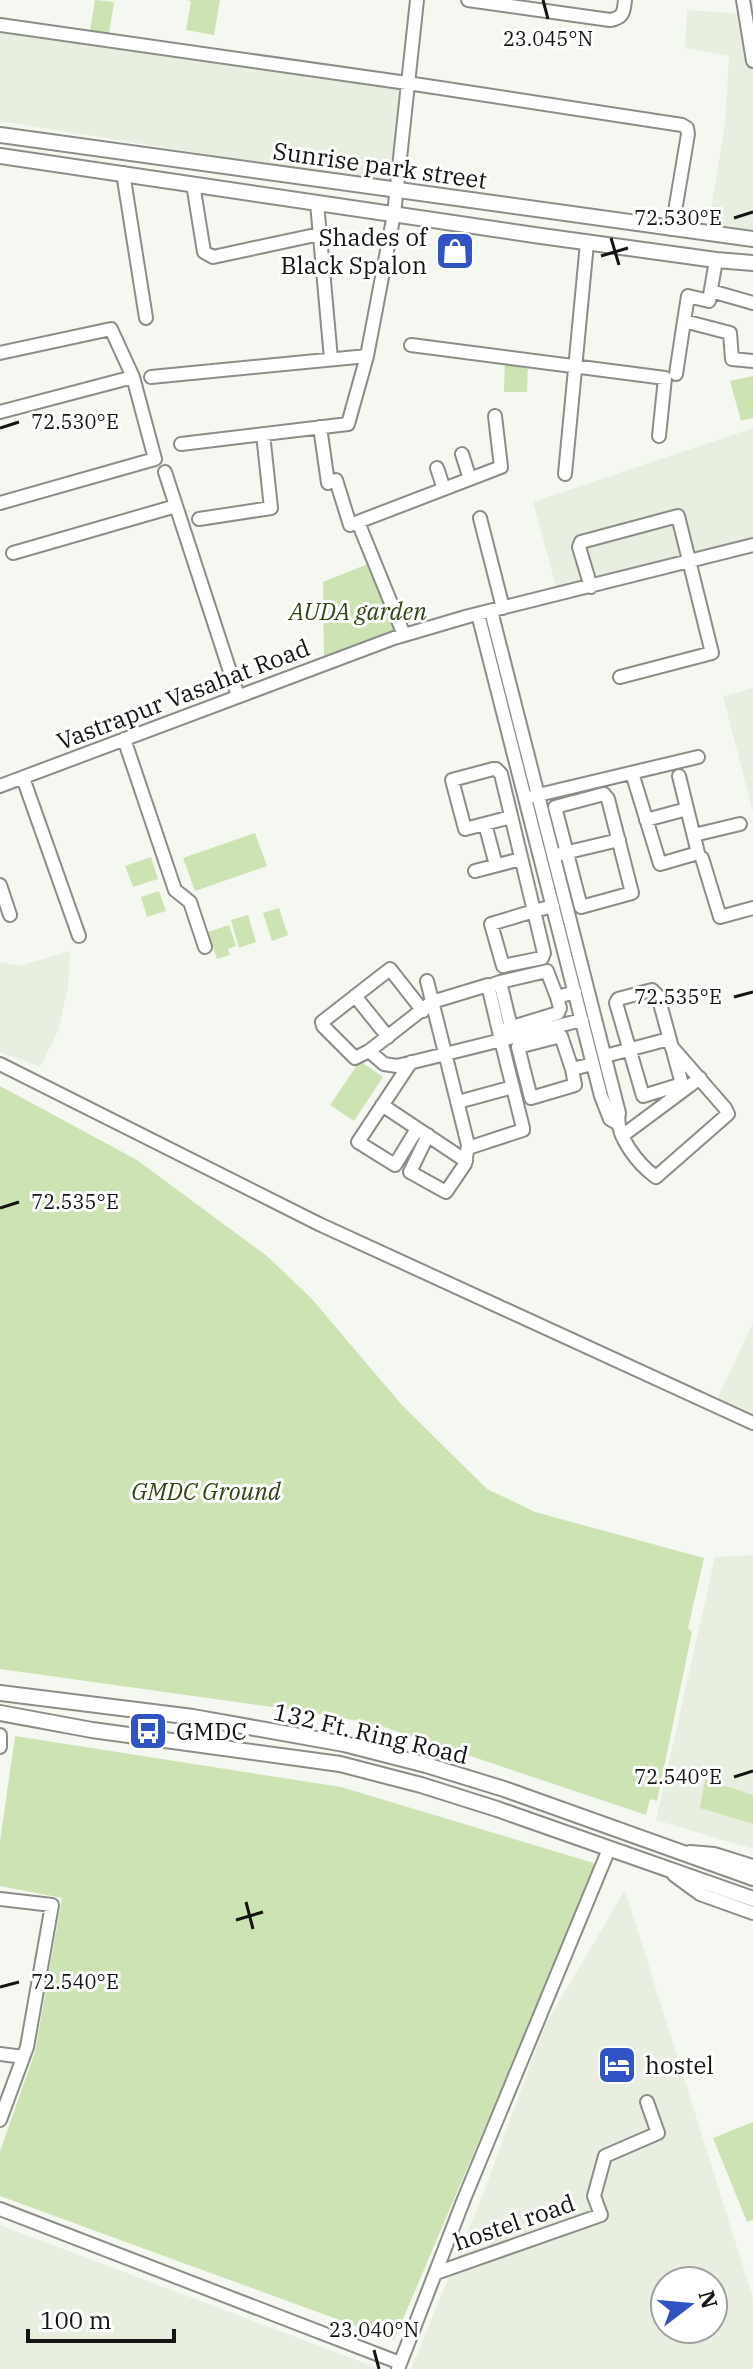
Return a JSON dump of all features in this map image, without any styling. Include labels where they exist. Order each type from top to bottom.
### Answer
[{"type":"main road","name":"Sunrise park street","points":[[0,135],[753,239]]},
{"type":"main road","points":[[0,156],[587,243],[753,263]]},
{"type":"main road","name":"132 Ft. Ring Road","points":[[0,1693],[193,1717],[344,1744],[504,1789],[674,1851],[751,1873]]},
{"type":"main road","name":"132 Ft. Ring Road","points":[[0,1713],[92,1730],[340,1764],[472,1801],[747,1897]]},
{"type":"street","points":[[181,444],[348,424],[367,356],[394,214],[417,0]]},
{"type":"street","points":[[468,0],[610,20],[618,19],[624,13],[625,0]]},
{"type":"street","points":[[743,0],[753,61]]},
{"type":"street","points":[[0,25],[408,83],[687,128],[672,229]]},
{"type":"street","points":[[123,173],[146,318]]},
{"type":"street","points":[[193,184],[204,252],[213,257],[320,234]]},
{"type":"street","points":[[317,203],[331,359]]},
{"type":"street","points":[[565,474],[587,243]]},
{"type":"street","points":[[676,374],[688,296],[709,301],[716,260]]},
{"type":"street","points":[[711,291],[753,303]]},
{"type":"street","points":[[684,321],[730,333],[732,359],[753,361]]},
{"type":"street","points":[[0,353],[111,329],[133,377],[155,459],[0,503]]},
{"type":"street","points":[[411,345],[665,378],[659,436]]},
{"type":"street","points":[[151,377],[367,356]]},
{"type":"street","points":[[0,412],[133,377]]},
{"type":"street","points":[[320,427],[328,483],[336,480],[350,525],[501,467],[495,416]]},
{"type":"street","points":[[199,519],[271,508],[263,434]]},
{"type":"street","points":[[462,454],[470,479]]},
{"type":"street","points":[[437,468],[444,489]]},
{"type":"street","points":[[165,472],[238,696]]},
{"type":"street","points":[[13,553],[176,506]]},
{"type":"street","points":[[591,587],[579,547],[581,542],[678,516],[712,653],[620,677]]},
{"type":"street","points":[[480,518],[497,610],[539,795],[559,854]]},
{"type":"street","points":[[358,522],[404,635]]},
{"type":"street","name":"Vastrapur Vasahat Road","points":[[0,786],[404,635],[753,545]]},
{"type":"street","points":[[478,614],[524,799],[565,902],[619,1113],[617,1123],[622,1136],[652,1175],[658,1176],[727,1117],[725,1108],[670,1042]]},
{"type":"street","points":[[124,739],[175,890],[190,902],[205,947]]},
{"type":"street","points":[[524,799],[698,757]]},
{"type":"street","points":[[511,817],[468,829],[463,827],[451,783],[454,778],[496,769],[501,774],[534,911],[544,956],[505,967],[501,963],[491,924],[534,911],[565,902],[581,907],[632,893],[608,799],[604,794],[557,805],[554,810],[565,902],[575,992],[610,1119],[617,1123]]},
{"type":"street","points":[[632,773],[660,864],[697,855],[679,776]]},
{"type":"street","points":[[23,778],[79,936]]},
{"type":"street","points":[[646,820],[687,809]]},
{"type":"street","points":[[485,824],[496,865]]},
{"type":"street","points":[[694,835],[740,824]]},
{"type":"street","points":[[559,854],[619,840]]},
{"type":"street","points":[[702,858],[720,917],[753,908]]},
{"type":"street","points":[[475,871],[521,859]]},
{"type":"street","points":[[0,885],[10,915]]},
{"type":"street","points":[[369,1051],[388,1066],[411,1062],[446,1054],[558,1013],[560,1008],[550,974],[544,970],[428,1007],[355,1058],[322,1024],[390,969],[428,1007]]},
{"type":"street","points":[[422,1132],[411,1174],[446,1192],[467,1154],[446,1054],[428,1007],[427,981]]},
{"type":"street","points":[[382,1105],[422,1132],[467,1154],[520,1133],[523,1128],[494,984]]},
{"type":"street","points":[[652,990],[658,996],[682,1084],[643,1096],[628,1049],[617,1001],[652,990]]},
{"type":"street","points":[[557,997],[575,992]]},
{"type":"street","points":[[355,996],[388,1037]]},
{"type":"street","points":[[504,1032],[582,1020]]},
{"type":"street","points":[[519,1114],[530,1107],[531,1098],[518,1047],[561,1036],[575,1085],[531,1098]]},
{"type":"street","points":[[605,1056],[670,1042]]},
{"type":"street","points":[[411,1062],[360,1137],[359,1144],[395,1165],[422,1132]]},
{"type":"street","points":[[0,1064],[319,1224],[753,1423]]},
{"type":"street","points":[[572,1069],[593,1064]]},
{"type":"street","points":[[622,1136],[700,1078]]},
{"type":"street","points":[[458,1102],[513,1087]]},
{"type":"street","points":[[0,1735],[0,1747]]},
{"type":"street","points":[[0,2209],[399,2366],[609,1849]]},
{"type":"street","points":[[666,1869],[700,1894],[753,1913]]},
{"type":"street","points":[[0,1899],[52,1905],[23,2057],[0,2120]]},
{"type":"street","points":[[0,2054],[23,2057]]},
{"type":"street","name":"hostel road","points":[[436,2273],[601,2215],[594,2196],[605,2156],[658,2133],[647,2102]]},
{"type":"shaded area","points":[[745,0],[753,0],[753,232],[708,228],[725,123],[729,56],[685,48],[687,10],[746,14]]},
{"type":"shaded area","points":[[0,31],[403,88],[391,184],[0,121]]},
{"type":"shaded area","points":[[753,428],[753,541],[557,590],[533,502]]},
{"type":"shaded area","points":[[753,688],[753,813],[723,696]]},
{"type":"shaded area","points":[[70,951],[68,988],[58,1031],[40,1067],[0,1052],[0,962],[19,966]]},
{"type":"shaded area","points":[[753,1323],[753,1414],[717,1399]]},
{"type":"shaded area","points":[[753,1555],[753,1849],[656,1820],[715,1557]]},
{"type":"shaded area","points":[[625,1890],[753,2298],[753,2369],[411,2369],[483,2194],[544,2027]]},
{"type":"shaded area","points":[[0,2225],[380,2369],[0,2369]]},
{"type":"green space","points":[[95,0],[114,2],[109,34],[90,31]]},
{"type":"green space","points":[[187,0],[220,0],[214,35],[186,30],[191,1]]},
{"type":"green space","points":[[505,360],[528,361],[527,392],[504,392]]},
{"type":"green space","points":[[753,376],[753,418],[741,421],[730,381]]},
{"type":"green space","name":"AUDA garden","points":[[370,563],[404,627],[324,664],[323,582]]},
{"type":"green space","points":[[255,833],[267,866],[195,891],[183,858]]},
{"type":"green space","points":[[151,857],[158,879],[133,887],[125,866]]},
{"type":"green space","points":[[159,891],[166,911],[147,917],[141,897]]},
{"type":"green space","points":[[279,908],[288,935],[272,941],[263,913]]},
{"type":"green space","points":[[248,915],[256,942],[239,948],[231,920]]},
{"type":"green space","points":[[229,925],[236,946],[228,949],[230,955],[217,959],[208,932]]},
{"type":"green space","points":[[360,1061],[383,1077],[354,1121],[330,1105]]},
{"type":"green space","name":"GMDC Ground","points":[[0,1086],[137,1160],[267,1256],[311,1298],[401,1404],[487,1489],[535,1512],[704,1558],[688,1628],[692,1632],[657,1801],[650,1799],[646,1815],[375,1724],[0,1669]]},
{"type":"green space","points":[[15,1736],[341,1787],[597,1864],[394,2340],[0,2196],[0,2151],[35,2052],[62,1898],[0,1886],[0,1841]]},
{"type":"green space","points":[[705,1779],[753,1795],[753,1824],[700,1808]]},
{"type":"green space","points":[[753,2122],[753,2220],[747,2222],[713,2138]]},
{"type":"place","name":"Shades of Black Spalon","points":[[455,251]]},
{"type":"place","name":"GMDC","points":[[148,1731]]},
{"type":"place","name":"hostel","points":[[617,2065]]}]
